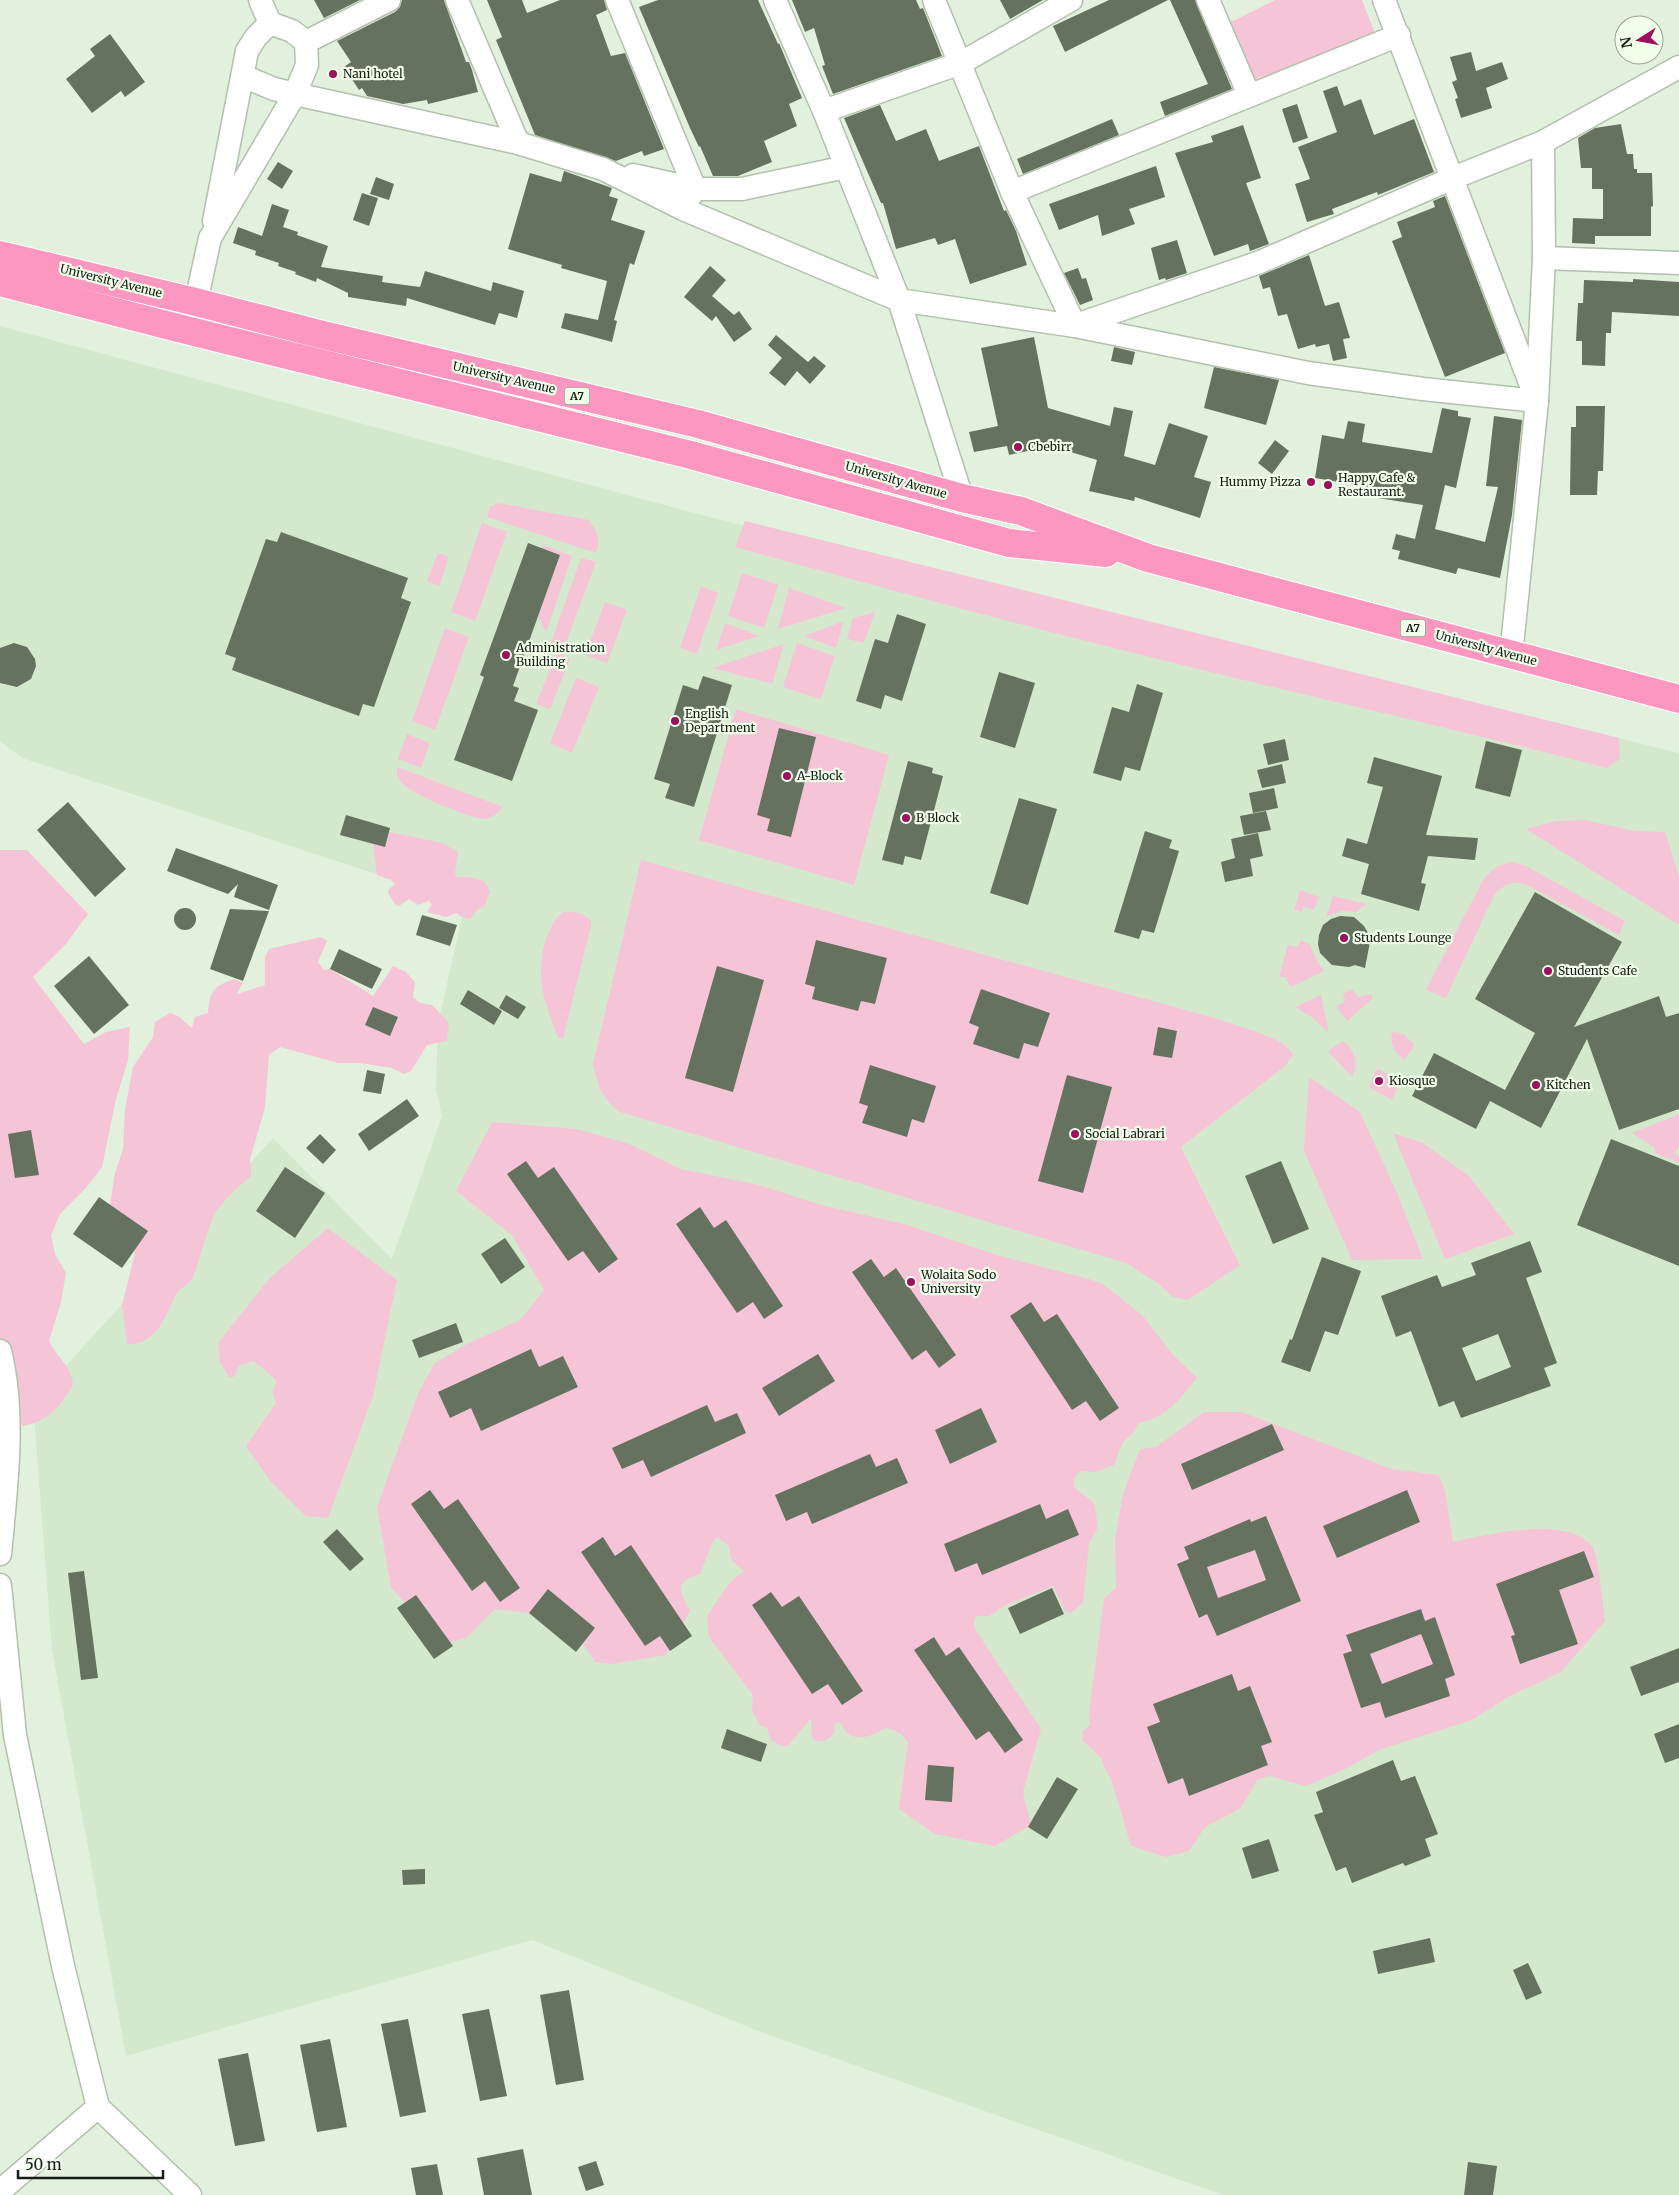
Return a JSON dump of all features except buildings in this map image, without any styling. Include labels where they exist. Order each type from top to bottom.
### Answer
[{"type":"highway","name":"University Avenue","points":[[0,254],[319,334],[698,424],[962,498],[1021,511],[1148,558],[1511,656],[1679,699]]},
{"type":"highway","name":"University Avenue","points":[[0,282],[178,328],[673,450],[1009,543],[1148,558]]},
{"type":"street","points":[[210,238],[295,94],[307,65],[306,42],[292,31],[270,23],[260,0]]},
{"type":"street","points":[[306,42],[389,0]]},
{"type":"street","points":[[457,0],[518,143]]},
{"type":"street","points":[[617,0],[695,189]]},
{"type":"street","points":[[774,0],[824,111],[899,300],[962,498]]},
{"type":"street","points":[[934,0],[1012,192],[1075,326]]},
{"type":"street","points":[[824,111],[961,63],[1071,0]]},
{"type":"street","points":[[1208,0],[1249,95]]},
{"type":"street","points":[[1384,0],[1399,35],[1537,401]]},
{"type":"street","points":[[196,302],[247,52],[256,37],[270,23]]},
{"type":"street","points":[[1012,192],[1399,35]]},
{"type":"street","points":[[1075,326],[1260,262],[1453,178],[1543,142],[1679,67]]},
{"type":"street","points":[[243,76],[274,89],[518,143],[603,169],[695,189],[742,189],[846,167]]},
{"type":"street","points":[[1511,656],[1537,401],[1544,258],[1543,142]]},
{"type":"street","points":[[603,169],[683,209],[899,300],[1075,326],[1308,373],[1423,389],[1537,401]]},
{"type":"street","points":[[683,209],[695,189]]},
{"type":"street","points":[[1544,258],[1679,263]]},
{"type":"street","points":[[0,1351],[5,1371],[0,1554]]},
{"type":"street","points":[[0,1585],[15,1735],[63,1966],[98,2107],[190,2195]]},
{"type":"street","points":[[0,2191],[98,2107]]},
{"type":"shaded area","points":[[1275,0],[1362,0],[1376,36],[1255,79],[1231,22]]},
{"type":"shaded area","name":"Wolaita Sodo University","points":[[0,326],[709,517],[1679,753],[1679,2195],[1223,2195],[766,2034],[532,1940],[126,2056],[52,1650],[33,1402],[273,1138],[392,1259],[442,1116],[436,1089],[438,1024],[465,903],[22,758],[0,741]]},
{"type":"shaded area","points":[[498,503],[589,520],[597,536],[596,553],[487,517],[491,506]]},
{"type":"shaded area","points":[[745,521],[1619,738],[1620,759],[1607,768],[1133,653],[848,578],[735,547]]},
{"type":"shaded area","points":[[482,523],[507,532],[475,621],[451,612]]},
{"type":"shaded area","points":[[544,545],[572,556],[546,632],[538,617],[560,555],[542,548]]},
{"type":"shaded area","points":[[438,553],[449,557],[439,586],[427,581]]},
{"type":"shaded area","points":[[581,558],[596,562],[563,651],[550,646]]},
{"type":"shaded area","points":[[742,573],[778,585],[764,628],[728,616]]},
{"type":"shaded area","points":[[701,586],[718,593],[697,654],[680,648]]},
{"type":"shaded area","points":[[789,588],[846,608],[778,629]]},
{"type":"shaded area","points":[[605,602],[627,610],[607,663],[585,655]]},
{"type":"shaded area","points":[[875,612],[864,643],[847,639],[853,618]]},
{"type":"shaded area","points":[[844,621],[836,648],[804,636]]},
{"type":"shaded area","points":[[725,623],[759,636],[716,650]]},
{"type":"shaded area","points":[[445,628],[469,637],[435,730],[412,721]]},
{"type":"shaded area","points":[[797,643],[835,656],[821,699],[783,687]]},
{"type":"shaded area","points":[[784,644],[772,684],[712,668]]},
{"type":"shaded area","points":[[557,653],[570,659],[550,709],[536,704]]},
{"type":"shaded area","points":[[576,678],[599,687],[572,753],[550,743]]},
{"type":"shaded area","points":[[736,709],[889,755],[854,885],[699,840]]},
{"type":"shaded area","points":[[407,734],[430,743],[421,768],[398,759]]},
{"type":"shaded area","points":[[397,767],[503,807],[492,817],[486,819],[476,818],[430,800],[410,789],[398,777]]},
{"type":"shaded area","points":[[1585,820],[1635,831],[1665,832],[1679,876],[1679,925],[1526,829],[1556,821]]},
{"type":"shaded area","points":[[385,831],[442,843],[458,852],[455,873],[457,877],[469,877],[484,881],[490,891],[484,907],[478,909],[470,919],[461,917],[457,913],[446,917],[427,912],[432,904],[429,901],[418,905],[409,899],[399,906],[396,905],[388,893],[389,889],[395,884],[391,880],[377,875],[373,845]]},
{"type":"shaded area","points":[[0,850],[27,850],[88,914],[66,944],[33,977],[84,1044],[106,1032],[130,1027],[128,1060],[116,1099],[102,1167],[86,1188],[60,1214],[51,1235],[55,1254],[66,1273],[61,1302],[49,1341],[70,1372],[73,1385],[53,1412],[41,1420],[23,1426],[8,1408],[0,1352]]},
{"type":"shaded area","points":[[641,860],[1218,1019],[1260,1033],[1282,1043],[1293,1055],[1285,1066],[1181,1147],[1240,1265],[1188,1300],[1173,1297],[1156,1282],[1126,1263],[620,1112],[601,1091],[593,1064]]},
{"type":"shaded area","points":[[1513,862],[1526,866],[1625,921],[1619,935],[1529,886],[1511,883],[1495,893],[1446,998],[1426,990],[1482,882],[1495,868]]},
{"type":"shaded area","points":[[1300,890],[1319,897],[1314,910],[1304,906],[1302,912],[1294,909]]},
{"type":"shaded area","points":[[1333,896],[1366,904],[1356,912],[1342,911],[1326,917]]},
{"type":"shaded area","points":[[563,912],[582,914],[591,921],[591,926],[563,1039],[558,1038],[546,1002],[541,980],[541,969],[542,956],[548,934],[554,922]]},
{"type":"shaded area","points":[[321,937],[327,941],[318,962],[324,970],[330,969],[373,996],[393,966],[406,972],[415,982],[413,997],[420,1003],[432,1005],[449,1023],[447,1041],[427,1045],[411,1071],[404,1074],[392,1068],[360,1063],[338,1063],[280,1047],[269,1055],[265,1108],[250,1159],[251,1176],[226,1200],[214,1215],[193,1277],[177,1293],[159,1327],[146,1340],[127,1344],[122,1305],[135,1253],[109,1211],[115,1173],[123,1149],[125,1109],[133,1067],[153,1037],[155,1022],[170,1013],[178,1016],[192,1028],[195,1017],[208,1013],[211,995],[217,987],[234,979],[243,983],[237,994],[265,985],[265,957],[269,949]]},
{"type":"shaded area","points":[[1300,940],[1310,944],[1316,959],[1324,971],[1291,987],[1285,977],[1279,977],[1288,945],[1296,947]]},
{"type":"shaded area","points":[[1352,989],[1358,997],[1370,994],[1373,998],[1347,1021],[1336,1006],[1345,1002],[1343,994]]},
{"type":"shaded area","points":[[1321,995],[1329,1033],[1313,1018],[1295,1007]]},
{"type":"shaded area","points":[[1393,1031],[1405,1035],[1414,1045],[1405,1060],[1393,1047],[1391,1039]]},
{"type":"shaded area","points":[[1343,1041],[1355,1057],[1352,1077],[1328,1051]]},
{"type":"shaded area","points":[[1379,1069],[1400,1081],[1392,1100],[1369,1087],[1375,1071]]},
{"type":"shaded area","points":[[1309,1077],[1360,1112],[1397,1193],[1423,1259],[1352,1260],[1304,1151]]},
{"type":"shaded area","points":[[1679,1114],[1679,1146],[1675,1153],[1679,1156],[1679,1163],[1655,1153],[1654,1147],[1632,1133]]},
{"type":"shaded area","points":[[492,1122],[576,1129],[627,1143],[681,1169],[759,1185],[821,1205],[904,1224],[997,1255],[1103,1284],[1142,1315],[1174,1356],[1197,1378],[1165,1412],[1139,1423],[1134,1432],[1123,1442],[1114,1465],[1096,1472],[1080,1471],[1074,1478],[1074,1487],[1094,1503],[1098,1527],[1089,1544],[1083,1603],[1071,1613],[1065,1611],[1053,1586],[1004,1606],[989,1616],[976,1616],[974,1625],[977,1632],[1041,1729],[1023,1792],[1031,1825],[995,1846],[935,1834],[899,1809],[908,1742],[900,1733],[887,1728],[866,1737],[855,1737],[845,1731],[838,1722],[834,1725],[835,1731],[829,1738],[816,1741],[812,1738],[811,1718],[788,1746],[781,1746],[770,1739],[767,1728],[760,1725],[752,1711],[753,1695],[709,1637],[707,1616],[729,1583],[744,1571],[732,1561],[728,1545],[718,1537],[713,1541],[700,1574],[687,1579],[681,1585],[682,1595],[690,1611],[666,1655],[612,1664],[596,1662],[562,1617],[495,1609],[466,1638],[442,1645],[391,1587],[377,1507],[419,1391],[435,1363],[465,1345],[520,1320],[544,1290],[512,1235],[456,1191]]},
{"type":"shaded area","points":[[1393,1133],[1423,1143],[1469,1176],[1514,1234],[1445,1259]]},
{"type":"shaded area","points":[[328,1228],[397,1280],[373,1396],[328,1518],[306,1516],[271,1482],[246,1446],[276,1403],[272,1391],[277,1381],[254,1361],[239,1366],[234,1377],[229,1377],[220,1362],[218,1343],[270,1278]]},
{"type":"shaded area","points":[[1204,1412],[1242,1412],[1392,1469],[1439,1475],[1445,1491],[1453,1542],[1526,1529],[1565,1531],[1581,1537],[1592,1546],[1594,1552],[1599,1570],[1605,1621],[1561,1672],[1510,1696],[1472,1720],[1381,1749],[1345,1769],[1306,1786],[1269,1776],[1257,1780],[1241,1808],[1205,1827],[1189,1851],[1166,1857],[1131,1846],[1113,1785],[1100,1757],[1083,1741],[1083,1731],[1090,1725],[1089,1713],[1104,1599],[1116,1588],[1115,1539],[1123,1494],[1140,1449],[1156,1447]]},
{"type":"place","name":"Nani hotel","points":[[333,74]]},
{"type":"place","name":"Cbebirr","points":[[1018,447]]},
{"type":"place","name":"Hummy Pizza","points":[[1311,482]]},
{"type":"place","name":"Happy Cafe & Restaurant.","points":[[1328,485]]},
{"type":"place","name":"Administration Building","points":[[506,655]]},
{"type":"place","name":"English Department","points":[[675,721]]},
{"type":"place","name":"A-Block","points":[[787,776]]},
{"type":"place","name":"B Block","points":[[906,818]]},
{"type":"place","name":"Students Lounge","points":[[1344,938]]},
{"type":"place","name":"Students Cafe","points":[[1548,971]]},
{"type":"place","name":"Kiosque","points":[[1379,1081]]},
{"type":"place","name":"Kitchen","points":[[1536,1085]]},
{"type":"place","name":"Social Labrari","points":[[1075,1134]]},
{"type":"place","name":"Wolaita Sodo University","points":[[911,1282]]}]
